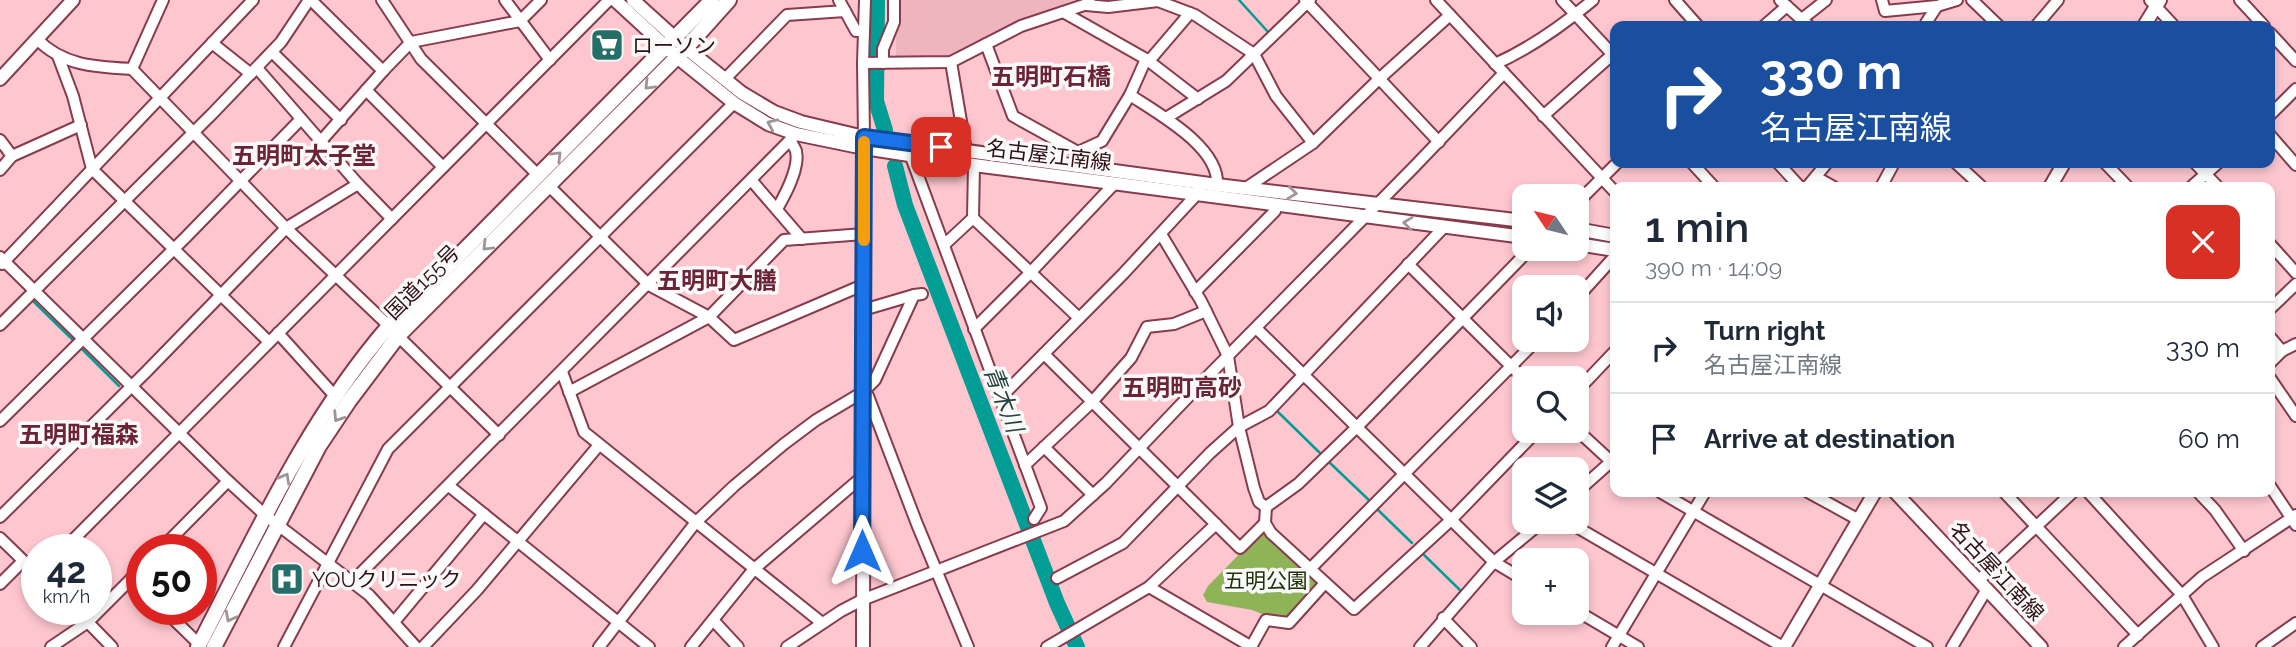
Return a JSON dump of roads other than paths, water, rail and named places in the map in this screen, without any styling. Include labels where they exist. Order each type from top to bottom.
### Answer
[{"type":"highway","name":"国道155号","points":[[676,48],[712,0]]},
{"type":"highway","name":"国道155号","points":[[198,646],[265,515],[334,395],[543,180],[676,48],[729,0]]},
{"type":"highway","name":"国道155号","points":[[214,647],[319,446],[394,331]]},
{"type":"main road","name":"名古屋江南線","points":[[612,0],[676,48],[774,112],[864,142],[910,154],[975,165],[1512,236]]},
{"type":"main road","name":"名古屋江南線","points":[[634,0],[676,48],[734,103],[793,138],[966,150],[1217,185],[1512,220]]},
{"type":"main road","points":[[0,79],[71,1]]},
{"type":"main road","points":[[2146,21],[2155,2]]},
{"type":"main road","points":[[863,647],[864,142]]},
{"type":"main road","points":[[1589,231],[1610,235]]},
{"type":"main road","points":[[1589,246],[1610,249]]},
{"type":"main road","points":[[1784,647],[1872,497]]},
{"type":"main road","name":"名古屋江南線","points":[[1900,497],[2041,647]]},
{"type":"street","points":[[132,69],[163,0]]},
{"type":"street","points":[[253,0],[2,261],[228,481],[265,515],[369,595],[416,647]]},
{"type":"street","points":[[0,325],[254,71],[281,42],[310,0],[383,71]]},
{"type":"street","points":[[382,0],[422,60],[649,285],[709,317],[734,340],[863,285]]},
{"type":"street","points":[[505,0],[550,60]]},
{"type":"street","points":[[321,142],[411,42],[520,21],[541,0]]},
{"type":"street","points":[[79,534],[486,123],[612,0]]},
{"type":"street","points":[[839,0],[856,31],[864,31]]},
{"type":"street","points":[[864,142],[874,63],[864,31],[865,0]]},
{"type":"street","points":[[874,63],[894,22],[894,0]]},
{"type":"street","points":[[1436,0],[1610,187]]},
{"type":"street","points":[[1562,0],[1610,52]]},
{"type":"street","points":[[1496,64],[1524,50],[1593,0]]},
{"type":"street","points":[[1675,0],[1694,21]]},
{"type":"street","points":[[1807,21],[1826,0]]},
{"type":"street","points":[[1882,0],[1885,11],[1937,6],[1957,0]]},
{"type":"street","points":[[1972,0],[1994,21]]},
{"type":"street","points":[[2239,0],[2259,21]]},
{"type":"street","points":[[874,63],[951,62],[1021,26],[1091,3],[1108,7],[1158,1],[1190,13],[1254,54],[1276,96],[1313,143]]},
{"type":"street","points":[[1166,118],[1226,82],[1307,1],[1439,142]]},
{"type":"street","points":[[2039,21],[2052,2]]},
{"type":"street","points":[[2155,2],[2170,21]]},
{"type":"street","points":[[1768,21],[1783,3],[1803,21]]},
{"type":"street","points":[[1928,21],[1937,6]]},
{"type":"street","points":[[724,80],[787,15],[845,11]]},
{"type":"street","points":[[1063,12],[1147,60],[1198,99]]},
{"type":"street","points":[[986,44],[1013,116],[1078,152],[1102,141],[1130,95],[1147,60],[1190,13]]},
{"type":"street","points":[[1246,188],[1313,143],[1450,15]]},
{"type":"street","points":[[2275,38],[2296,61]]},
{"type":"street","points":[[37,39],[48,51],[90,67],[132,69],[286,228],[499,435]]},
{"type":"street","points":[[212,43],[254,71],[392,219]]},
{"type":"street","points":[[272,52],[341,120]]},
{"type":"street","points":[[58,56],[73,96],[92,169],[269,342]]},
{"type":"street","points":[[1544,116],[1610,59]]},
{"type":"street","points":[[951,62],[966,150]]},
{"type":"street","points":[[787,647],[862,600],[1065,521],[1140,449],[1504,73]]},
{"type":"street","points":[[2275,110],[2296,89]]},
{"type":"street","points":[[366,90],[443,167]]},
{"type":"street","points":[[1130,95],[1189,136],[1218,174],[1217,185]]},
{"type":"street","points":[[284,647],[388,449],[734,103]]},
{"type":"street","points":[[0,421],[301,119]]},
{"type":"street","points":[[0,170],[12,156],[80,125]]},
{"type":"street","points":[[352,582],[793,138]]},
{"type":"street","points":[[777,209],[794,171],[796,150],[793,138]]},
{"type":"street","points":[[0,140],[12,156]]},
{"type":"street","points":[[1057,163],[1058,141]]},
{"type":"street","points":[[2275,141],[2296,165]]},
{"type":"street","points":[[910,154],[1041,508],[1034,519]]},
{"type":"street","points":[[944,245],[973,218],[975,165]]},
{"type":"street","points":[[1589,191],[1613,168]]},
{"type":"street","points":[[1697,168],[1709,182]]},
{"type":"street","points":[[1783,168],[1795,182]]},
{"type":"street","points":[[1812,182],[1823,168]]},
{"type":"street","points":[[1961,168],[1977,182]]},
{"type":"street","points":[[2110,168],[2123,182]]},
{"type":"street","points":[[2200,168],[2214,182]]},
{"type":"street","points":[[2196,182],[2212,168]]},
{"type":"street","points":[[1816,177],[1826,182]]},
{"type":"street","points":[[752,181],[802,239]]},
{"type":"street","points":[[974,328],[1115,183]]},
{"type":"street","points":[[0,517],[286,228],[358,184]]},
{"type":"street","points":[[1000,398],[1198,194]]},
{"type":"street","points":[[1195,292],[1275,211],[1276,205]]},
{"type":"street","points":[[973,218],[1079,318]]},
{"type":"street","points":[[1057,578],[1123,543],[1239,426],[1269,411],[1444,228]]},
{"type":"street","points":[[569,392],[709,317],[785,240],[864,234]]},
{"type":"street","points":[[1161,234],[1206,311],[1228,356],[1239,426],[1256,495],[1259,502],[1266,507]]},
{"type":"street","points":[[2275,250],[2296,273]]},
{"type":"street","points":[[1266,507],[1298,484],[1357,427],[1518,261]]},
{"type":"street","points":[[1589,285],[1610,262]]},
{"type":"street","points":[[1408,264],[1511,366]]},
{"type":"street","points":[[2275,304],[2296,284]]},
{"type":"street","points":[[599,647],[696,522],[784,444],[875,380],[918,294],[863,310]]},
{"type":"street","points":[[1025,465],[1092,402],[1132,358],[1147,327],[1174,324],[1206,311]]},
{"type":"street","points":[[1256,328],[1494,562],[1512,573]]},
{"type":"street","points":[[278,333],[334,395]]},
{"type":"street","points":[[2275,343],[2282,351]]},
{"type":"street","points":[[2275,357],[2296,344]]},
{"type":"street","points":[[1310,569],[1525,352]]},
{"type":"street","points":[[1044,354],[1240,548],[1265,523]]},
{"type":"street","points":[[1589,378],[1610,356]]},
{"type":"street","points":[[562,372],[584,432],[822,623]]},
{"type":"street","points":[[2275,384],[2296,416]]},
{"type":"street","points":[[863,391],[868,396],[916,524],[968,647]]},
{"type":"street","points":[[1589,440],[1610,459]]},
{"type":"street","points":[[1266,507],[1265,523],[1271,533],[1354,609],[1451,520],[1525,443]]},
{"type":"street","points":[[423,647],[519,541],[599,445]]},
{"type":"street","points":[[1044,447],[1093,495]]},
{"type":"street","points":[[1589,482],[1610,465]]},
{"type":"street","points":[[691,647],[754,569],[862,477]]},
{"type":"street","points":[[176,534],[228,481]]},
{"type":"street","points":[[449,486],[649,647]]},
{"type":"street","points":[[2124,647],[2202,577],[2295,519],[2275,493]]},
{"type":"street","points":[[1668,497],[1927,647]]},
{"type":"street","points":[[1612,647],[1702,497]]},
{"type":"street","points":[[1817,497],[1858,520]]},
{"type":"street","points":[[2009,497],[2138,635]]},
{"type":"street","points":[[1952,647],[1983,585],[2068,497]]},
{"type":"street","points":[[2093,497],[2182,595],[2213,647]]},
{"type":"street","points":[[2203,497],[2244,551]]},
{"type":"street","points":[[394,622],[484,514]]},
{"type":"street","points":[[1047,647],[1149,587],[1216,524]]},
{"type":"street","points":[[1420,647],[1494,562],[1528,534]]},
{"type":"street","points":[[1589,534],[1784,647]]},
{"type":"street","points":[[0,538],[21,559]]},
{"type":"street","points":[[0,584],[21,563]]},
{"type":"street","points":[[1149,587],[1251,647],[1266,620],[1289,623],[1325,583]]},
{"type":"street","points":[[112,598],[126,584]]},
{"type":"street","points":[[1443,618],[1471,647]]},
{"type":"street","points":[[1589,618],[1638,647]]},
{"type":"street","points":[[713,620],[737,647]]},
{"type":"street","points":[[2262,647],[2296,623]]},
{"type":"street","points":[[51,647],[83,625]]},
{"type":"street","points":[[93,625],[112,647]]},
{"type":"street","points":[[178,625],[198,646]]},
{"type":"waterway","name":"青木川","points":[[877,0],[876,101],[885,130]]},
{"type":"waterway","points":[[1239,0],[1269,33]]},
{"type":"waterway","name":"青木川","points":[[895,166],[905,205],[1057,603],[1077,647]]},
{"type":"waterway","points":[[33,301],[76,343]]},
{"type":"waterway","points":[[81,348],[119,386]]},
{"type":"waterway","points":[[1276,410],[1322,455]]},
{"type":"waterway","points":[[1329,462],[1372,503]]},
{"type":"waterway","points":[[1377,509],[1412,543]]},
{"type":"waterway","points":[[1421,552],[1461,591],[1434,623]]},
{"type":"place","name":"ローソン","points":[[607,45]]},
{"type":"place","name":"YOUクリニック","points":[[287,579]]},
{"type":"district","name":"五明町石橋","points":[[1051,76]]},
{"type":"district","name":"五明町太子堂","points":[[304,155]]},
{"type":"district","name":"五明町大膳","points":[[717,280]]},
{"type":"district","name":"五明町高砂","points":[[1182,387]]},
{"type":"district","name":"五明町福森","points":[[79,434]]},
{"type":"park label","name":"五明公園","points":[[1266,580]]}]
